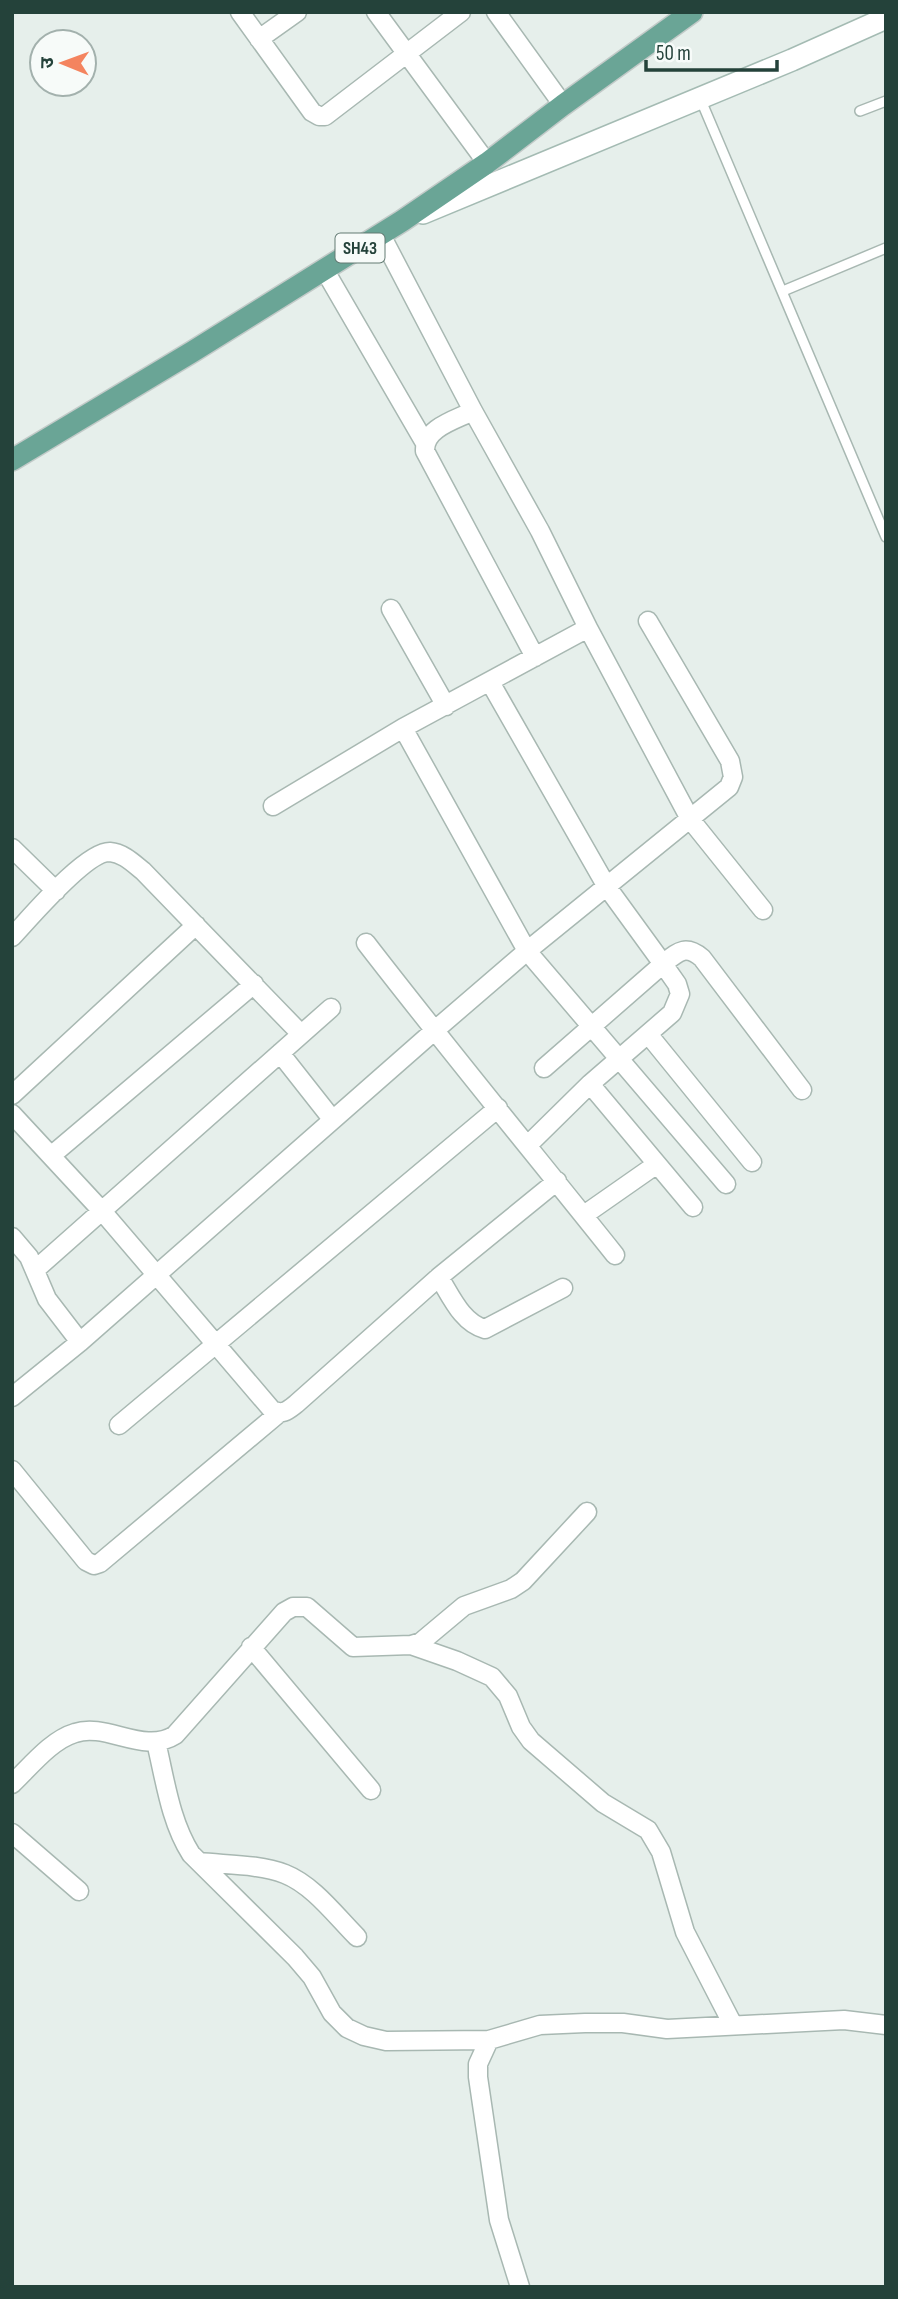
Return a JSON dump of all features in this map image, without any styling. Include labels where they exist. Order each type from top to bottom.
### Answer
[{"type":"main road","name":"SH43","points":[[12,460],[402,221],[487,163],[692,12]]},
{"type":"street","points":[[240,12],[312,112],[318,116],[326,116],[461,12]]},
{"type":"street","points":[[259,39],[297,12]]},
{"type":"street","points":[[376,12],[487,163]]},
{"type":"street","points":[[496,12],[563,105]]},
{"type":"street","points":[[402,221],[886,18]]},
{"type":"street","points":[[380,235],[540,531],[588,628],[690,819],[763,910]]},
{"type":"street","points":[[324,269],[425,443],[429,460],[535,657]]},
{"type":"street","points":[[425,443],[429,435],[438,428],[473,411]]},
{"type":"street","points":[[391,609],[446,706]]},
{"type":"street","points":[[12,1397],[80,1342],[527,951],[729,787],[733,777],[730,761],[648,621]]},
{"type":"street","points":[[273,806],[403,728],[588,628]]},
{"type":"street","points":[[491,682],[607,887],[677,984],[680,994],[672,1013],[590,1084],[528,1145]]},
{"type":"street","points":[[403,728],[527,951],[726,1184]]},
{"type":"street","points":[[12,848],[56,891]]},
{"type":"street","points":[[12,937],[94,855],[109,852],[125,858],[143,871],[301,1034]]},
{"type":"street","points":[[12,1096],[196,925]]},
{"type":"street","points":[[366,943],[615,1255]]},
{"type":"street","points":[[544,1068],[678,951],[685,949],[694,951],[702,958],[802,1090]]},
{"type":"street","points":[[52,1155],[254,984]]},
{"type":"street","points":[[35,1270],[331,1008]]},
{"type":"street","points":[[648,1034],[752,1162]]},
{"type":"street","points":[[280,1053],[332,1119]]},
{"type":"street","points":[[590,1084],[693,1207]]},
{"type":"street","points":[[119,1425],[498,1108]]},
{"type":"street","points":[[12,1114],[102,1210],[272,1410],[279,1413],[287,1412],[439,1277],[557,1181]]},
{"type":"street","points":[[584,1215],[657,1164]]},
{"type":"street","points":[[12,1237],[29,1257],[47,1299],[80,1342]]},
{"type":"street","points":[[439,1277],[466,1318],[475,1326],[485,1329],[563,1288]]},
{"type":"street","points":[[12,1470],[86,1561],[94,1565],[100,1563],[279,1413]]},
{"type":"street","points":[[12,1784],[58,1741],[72,1733],[84,1730],[156,1742],[175,1735],[251,1647],[293,1606],[307,1607],[353,1647],[411,1645],[421,1642],[464,1606],[511,1589],[523,1581],[587,1512]]},
{"type":"street","points":[[411,1645],[492,1677],[508,1696],[521,1727],[531,1741],[603,1803],[648,1830],[661,1852],[685,1932],[733,2025]]},
{"type":"street","points":[[251,1647],[370,1790]]},
{"type":"street","points":[[156,1742],[181,1838],[199,1862],[295,1957],[312,1977],[331,2013],[347,2028],[364,2036],[386,2041],[485,2047],[540,2025],[623,2023],[667,2029],[844,2020],[886,2025]]},
{"type":"street","points":[[12,1833],[79,1891]]},
{"type":"street","points":[[199,1862],[267,1869],[288,1875],[303,1884],[357,1937]]},
{"type":"street","points":[[485,2047],[478,2064],[478,2077],[499,2220],[520,2287]]},
{"type":"lane","points":[[700,98],[886,537]]},
{"type":"lane","points":[[860,111],[886,102]]},
{"type":"lane","points":[[783,291],[886,248]]}]
